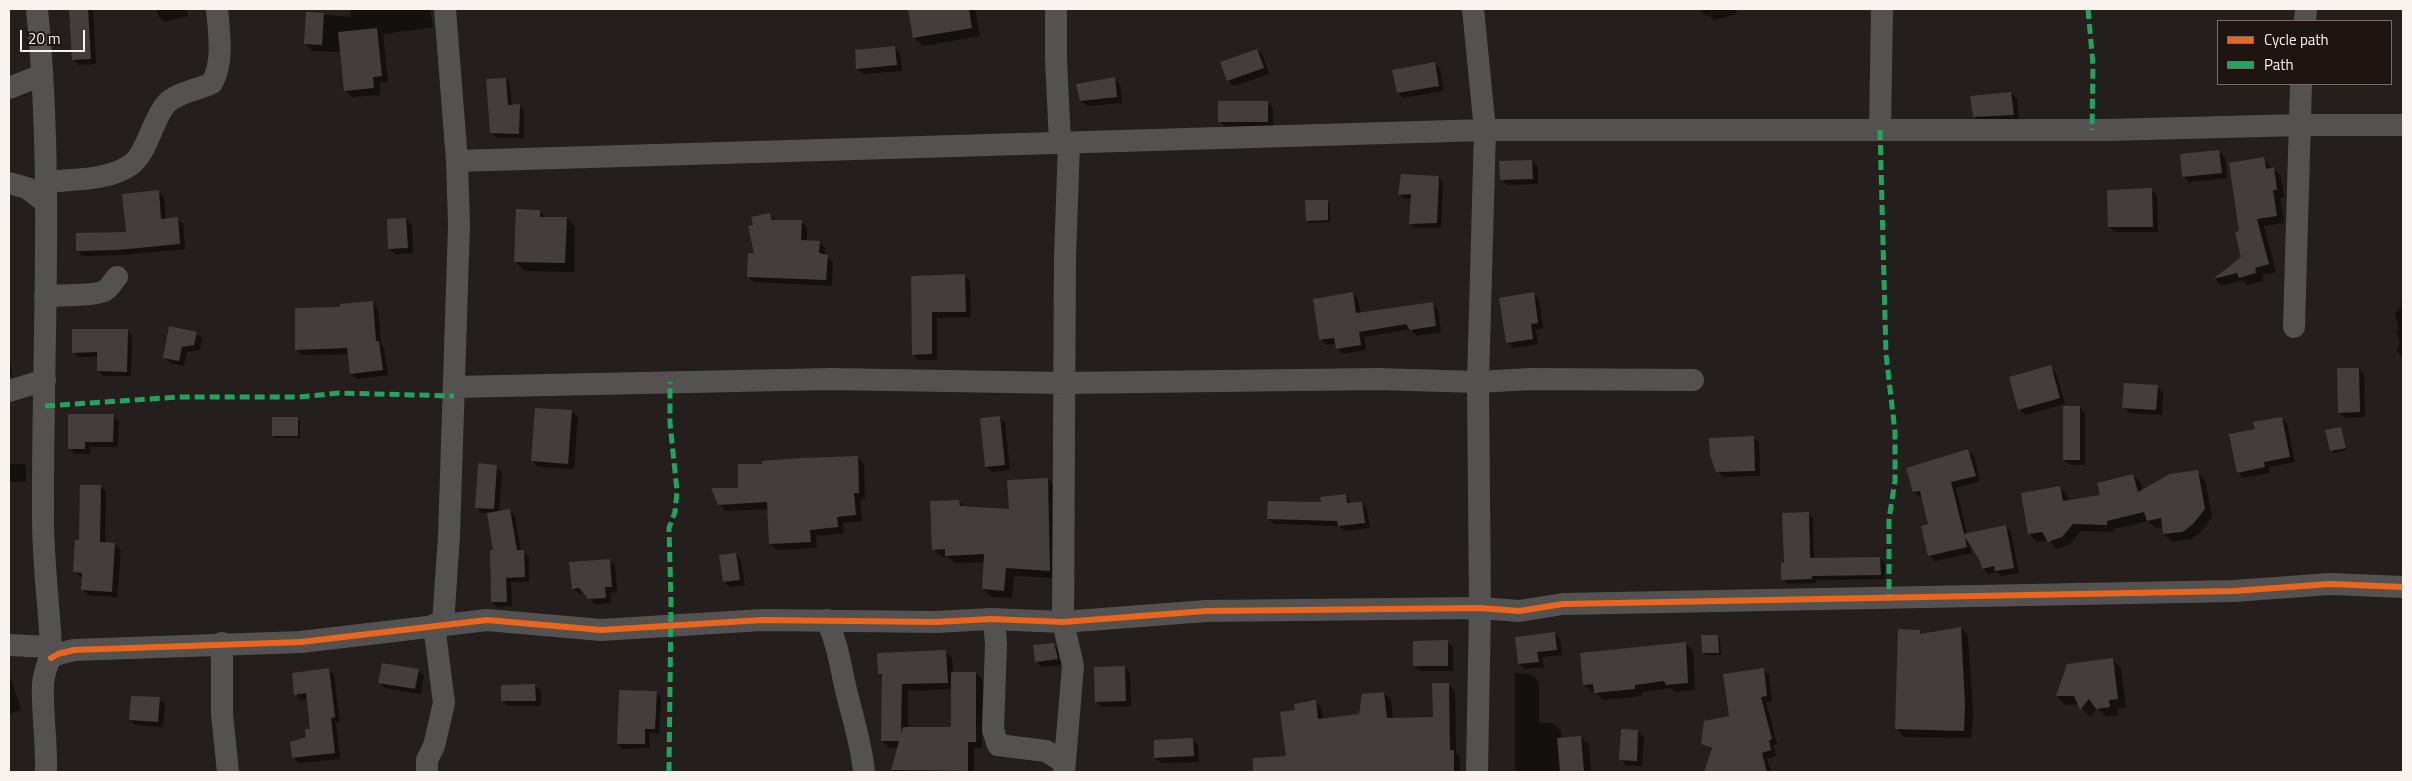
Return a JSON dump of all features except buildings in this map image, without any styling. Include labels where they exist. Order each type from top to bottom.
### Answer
[{"type":"street","points":[[37,9],[42,75],[45,192],[43,521],[51,653],[44,672],[43,687],[47,746],[46,772]]},
{"type":"street","points":[[9,183],[45,192],[128,167],[137,160],[142,152],[148,133],[167,103],[180,95],[212,84],[218,73],[217,9]]},
{"type":"street","points":[[427,772],[427,760],[434,746],[444,703],[439,624],[449,536],[454,327],[459,278],[457,161],[445,9]]},
{"type":"street","points":[[1056,9],[1056,59],[1064,143],[1066,383],[1063,622],[1073,666],[1064,767]]},
{"type":"street","points":[[1473,9],[1485,130],[1478,382],[1480,608],[1477,772]]},
{"type":"street","points":[[1880,130],[1882,9]]},
{"type":"street","points":[[9,88],[42,75]]},
{"type":"street","points":[[2294,327],[2301,85]]},
{"type":"street","points":[[457,161],[1485,130],[2108,130],[2300,125],[2403,125]]},
{"type":"street","points":[[45,297],[62,294],[98,294],[107,290],[117,276]]},
{"type":"street","points":[[454,387],[831,379],[1066,383],[1377,379],[1478,382],[1531,379],[1693,380]]},
{"type":"street","points":[[9,391],[45,380]]},
{"type":"street","points":[[9,645],[58,654],[74,650],[222,643],[301,642],[439,624],[487,620],[601,630],[762,620],[936,622],[994,620],[1063,622],[1206,611],[1480,608],[1519,611],[1563,604],[2234,591],[2330,584],[2403,587]]},
{"type":"street","points":[[827,620],[838,644],[846,689],[860,740],[864,772]]},
{"type":"street","points":[[994,620],[996,644],[994,738],[998,745],[1046,751],[1064,767]]},
{"type":"street","points":[[222,643],[222,714],[228,772]]},
{"type":"marked path","points":[[2088,9],[2093,65],[2092,130]]},
{"type":"marked path","points":[[1880,130],[1886,354],[1895,432],[1895,481],[1889,519],[1889,596]]},
{"type":"marked path","points":[[669,772],[671,601],[669,528],[675,512],[677,491],[670,423],[670,382]]},
{"type":"marked path","points":[[45,406],[179,397],[299,397],[339,393],[454,396]]},
{"type":"cycle path","points":[[51,658],[74,650],[301,642],[487,620],[601,630],[762,620],[936,622],[991,619],[1063,622],[1206,611],[1480,608],[1519,611],[1563,604],[2234,591],[2330,584],[2403,587]]}]
